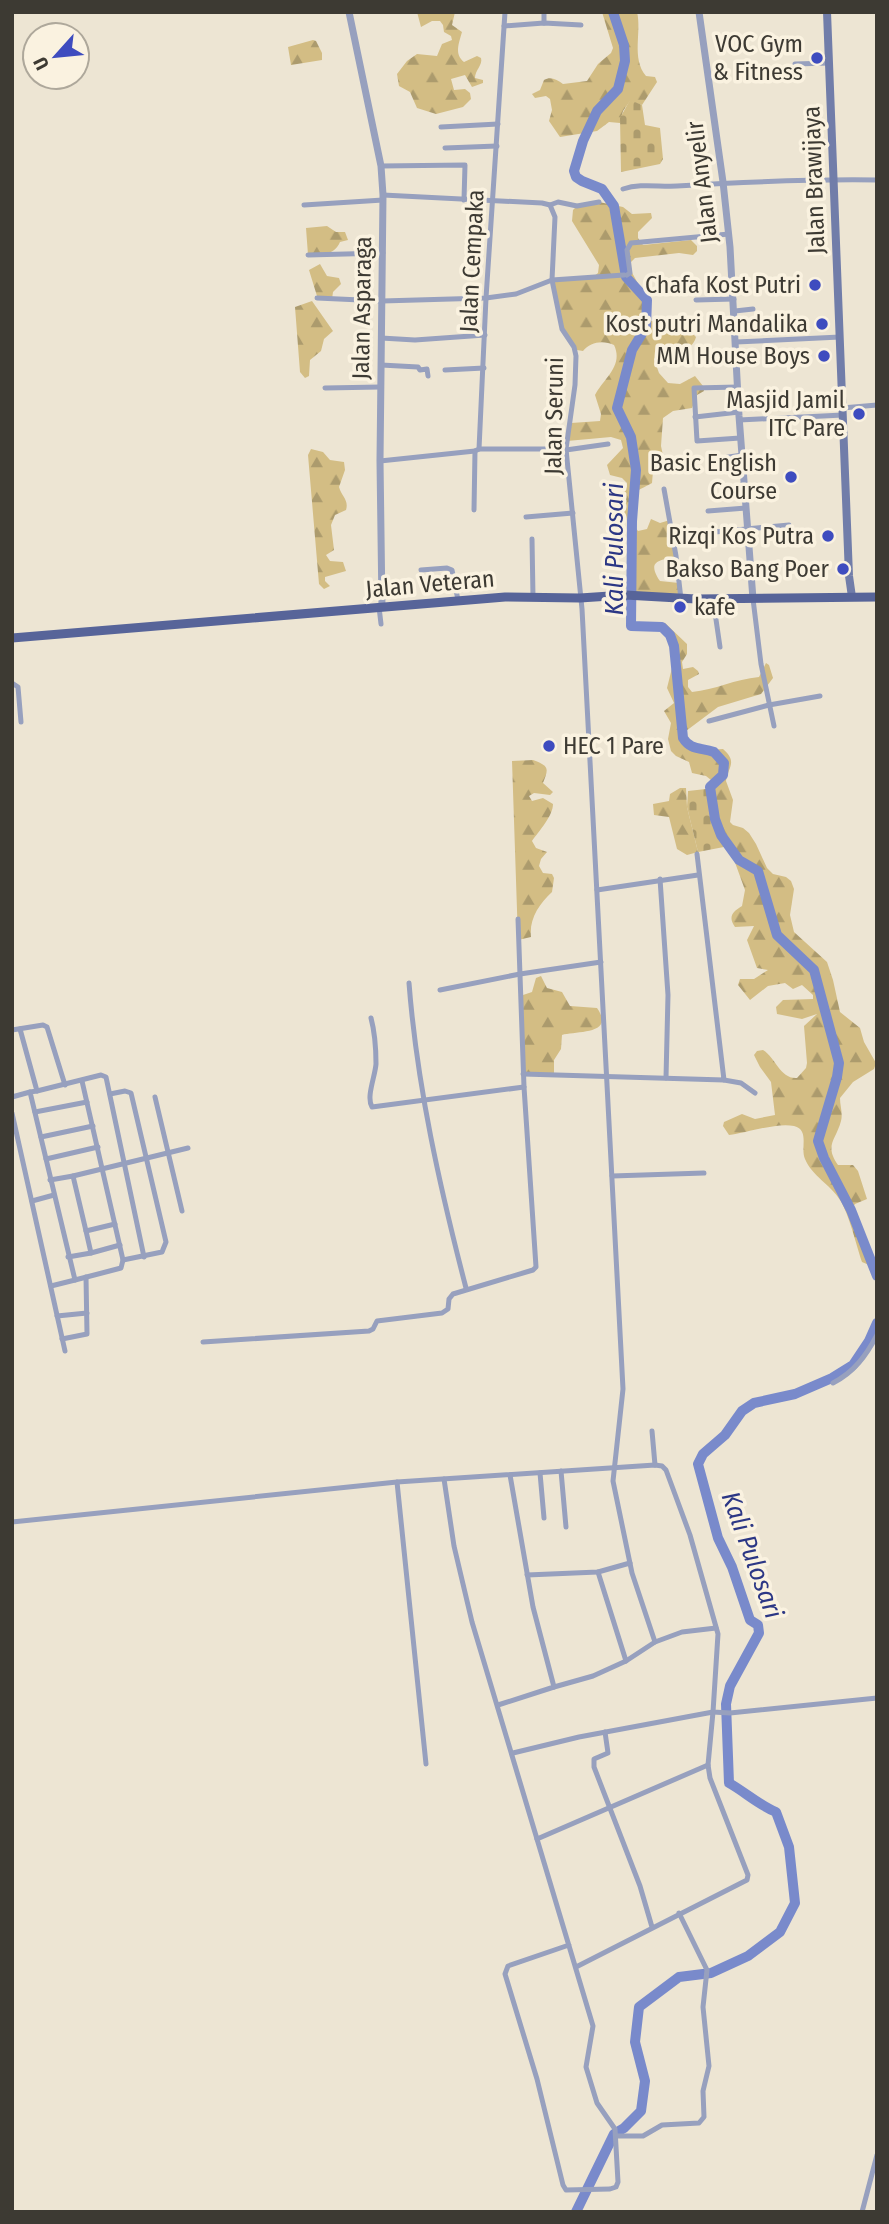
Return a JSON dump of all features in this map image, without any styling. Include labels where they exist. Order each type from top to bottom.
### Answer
[{"type":"main road","name":"Jalan Brawijaya","points":[[827,12],[849,576],[852,597]]},
{"type":"main road","name":"Jalan Veteran","points":[[12,638],[458,600],[629,596],[681,599],[877,597]]},
{"type":"street","name":"Jalan Asparaga","points":[[349,12],[381,166],[383,197],[381,607]]},
{"type":"street","name":"Jalan Cempaka","points":[[474,510],[505,12]]},
{"type":"street","points":[[544,12],[544,23]]},
{"type":"street","name":"Jalan Anyelir","points":[[699,12],[729,234],[740,438],[753,599]]},
{"type":"street","points":[[504,26],[544,23],[580,25]]},
{"type":"street","points":[[795,64],[829,63]]},
{"type":"street","points":[[441,127],[498,124]]},
{"type":"street","points":[[445,148],[497,146]]},
{"type":"street","points":[[381,166],[465,164],[464,200]]},
{"type":"street","points":[[623,190],[641,185],[877,180]]},
{"type":"street","points":[[304,205],[383,197],[550,205],[558,202],[577,206],[599,202]]},
{"type":"street","name":"Jalan Seruni","points":[[550,205],[555,217],[552,280],[562,329],[574,347],[576,356],[575,386],[566,449],[580,598],[623,1389],[613,1481],[630,1563],[655,1642]]},
{"type":"street","points":[[317,298],[382,301],[486,298],[516,294],[552,280],[630,273],[627,250],[631,243],[729,234]]},
{"type":"street","points":[[308,255],[383,253]]},
{"type":"street","points":[[696,300],[734,299]]},
{"type":"street","points":[[735,310],[753,309]]},
{"type":"street","points":[[381,338],[438,339],[485,335]]},
{"type":"street","points":[[736,342],[840,337]]},
{"type":"street","points":[[381,365],[427,369],[429,376]]},
{"type":"street","points":[[445,370],[484,368]]},
{"type":"street","points":[[325,388],[380,387]]},
{"type":"street","points":[[738,387],[694,388],[695,416],[697,441],[740,438]]},
{"type":"street","points":[[695,416],[842,411],[877,405]]},
{"type":"street","points":[[380,461],[477,450],[566,449],[608,444]]},
{"type":"street","points":[[716,458],[742,455]]},
{"type":"street","points":[[664,489],[681,599]]},
{"type":"street","points":[[708,511],[746,508]]},
{"type":"street","points":[[526,517],[573,513]]},
{"type":"street","points":[[715,532],[789,525]]},
{"type":"street","points":[[532,539],[533,597]]},
{"type":"street","points":[[421,570],[452,570],[458,600]]},
{"type":"street","points":[[713,599],[720,647]]},
{"type":"street","points":[[753,599],[774,726]]},
{"type":"street","points":[[381,607],[381,624]]},
{"type":"street","points":[[12,684],[18,687],[21,722]]},
{"type":"street","points":[[709,721],[769,705],[820,696]]},
{"type":"street","points":[[697,854],[724,1080]]},
{"type":"street","points":[[597,890],[698,875]]},
{"type":"street","points":[[660,879],[668,995],[666,1078]]},
{"type":"street","points":[[202,1342],[369,1331],[377,1321],[446,1311],[450,1296],[466,1288],[536,1267],[523,1074],[518,919]]},
{"type":"street","points":[[440,990],[601,962]]},
{"type":"street","points":[[409,983],[412,1031],[440,1187],[466,1288]]},
{"type":"street","points":[[371,1018],[376,1063],[370,1106],[524,1087]]},
{"type":"street","points":[[12,1030],[43,1025],[47,1027],[65,1085]]},
{"type":"street","points":[[20,1029],[34,1092],[35,1112],[75,1280]]},
{"type":"street","points":[[523,1074],[724,1080],[741,1083],[755,1093]]},
{"type":"street","points":[[12,1097],[105,1075],[144,1257]]},
{"type":"street","points":[[51,1286],[121,1268],[123,1260],[82,1080]]},
{"type":"street","points":[[110,1094],[125,1091],[131,1093],[166,1242],[162,1252],[123,1260]]},
{"type":"street","points":[[155,1097],[182,1211]]},
{"type":"street","points":[[35,1112],[87,1102]]},
{"type":"street","points":[[12,1113],[65,1351]]},
{"type":"street","points":[[41,1137],[93,1126]]},
{"type":"street","points":[[46,1159],[98,1147]]},
{"type":"street","points":[[50,1180],[188,1148]]},
{"type":"street","points":[[612,1176],[704,1174]]},
{"type":"street","points":[[73,1175],[91,1252]]},
{"type":"street","points":[[32,1201],[54,1195]]},
{"type":"street","points":[[86,1231],[115,1224]]},
{"type":"street","points":[[68,1257],[120,1245]]},
{"type":"street","points":[[62,1339],[87,1334],[86,1277]]},
{"type":"street","points":[[57,1316],[87,1313]]},
{"type":"street","points":[[833,1383],[851,1373],[877,1335]]},
{"type":"street","points":[[652,1431],[655,1465]]},
{"type":"street","points":[[12,1522],[397,1482],[662,1466],[669,1477],[690,1535],[716,1628],[718,1640],[708,1765],[710,1778],[748,1877],[745,1882],[576,1966]]},
{"type":"street","points":[[561,1471],[566,1527]]},
{"type":"street","points":[[540,1473],[544,1517]]},
{"type":"street","points":[[510,1475],[533,1607],[554,1687]]},
{"type":"street","points":[[444,1479],[454,1546],[472,1622],[513,1753],[593,2026],[586,2067],[597,2103],[616,2134],[618,2173],[616,2187],[610,2189],[566,2190],[563,2185],[537,2079],[505,1973],[508,1966],[569,1945]]},
{"type":"street","points":[[397,1482],[426,1764]]},
{"type":"street","points":[[527,1575],[598,1572],[630,1563]]},
{"type":"street","points":[[598,1572],[626,1661]]},
{"type":"street","points":[[498,1705],[593,1676],[626,1661],[655,1642],[682,1632],[716,1628]]},
{"type":"street","points":[[513,1753],[713,1712],[730,1713],[877,1698]]},
{"type":"street","points":[[605,1732],[608,1753],[593,1762],[640,1886],[652,1927]]},
{"type":"street","points":[[537,1839],[708,1765]]},
{"type":"street","points":[[616,2134],[643,2136],[662,2125],[699,2123],[704,2117],[703,2091],[709,2066],[703,2007],[707,1974],[679,1913]]},
{"type":"street","points":[[862,2212],[877,2155]]},
{"type":"green space","points":[[417,12],[455,12],[452,25],[462,32],[458,48],[461,59],[464,62],[477,56],[481,58],[475,78],[483,80],[483,83],[472,87],[465,75],[451,79],[454,90],[465,89],[470,93],[471,99],[463,107],[436,114],[417,108],[410,92],[399,86],[397,74],[407,61],[417,54],[437,56],[442,44],[452,40],[451,36],[444,32],[440,21],[432,21],[421,27]]},
{"type":"green space","points":[[602,12],[637,12],[639,61],[646,76],[655,77],[657,82],[642,105],[630,101],[623,111],[620,123],[609,122],[597,131],[560,137],[549,121],[552,110],[550,99],[546,96],[535,98],[532,94],[540,90],[544,80],[549,78],[563,84],[587,81],[598,64],[611,53],[613,48]]},
{"type":"green space","points":[[313,40],[322,53],[322,60],[291,65],[288,47]]},
{"type":"green space","points":[[630,100],[642,105],[645,125],[660,128],[663,159],[660,164],[621,172],[620,118]]},
{"type":"green space","points":[[599,202],[623,207],[632,214],[651,213],[652,218],[638,232],[638,238],[643,245],[691,240],[697,246],[693,255],[679,253],[635,258],[630,263],[630,269],[647,300],[646,319],[674,320],[696,337],[691,346],[662,351],[654,359],[659,373],[668,383],[680,384],[695,376],[704,391],[697,395],[692,408],[673,411],[663,418],[661,446],[664,460],[653,471],[652,483],[640,489],[632,501],[632,517],[638,531],[647,529],[651,519],[660,523],[670,520],[676,556],[657,562],[654,569],[660,581],[679,583],[681,599],[629,596],[632,567],[630,535],[625,515],[613,500],[627,487],[627,483],[622,478],[610,475],[607,465],[623,448],[621,440],[611,437],[567,441],[571,423],[600,421],[601,414],[595,395],[611,372],[616,359],[614,345],[597,343],[583,351],[577,350],[564,334],[552,280],[593,277],[598,273],[599,265],[572,221],[573,210],[577,206]]},
{"type":"green space","points":[[327,226],[336,232],[345,232],[348,240],[340,242],[331,252],[308,255],[306,228]]},
{"type":"green space","points":[[320,264],[327,276],[339,278],[341,284],[333,292],[332,299],[317,296],[309,270]]},
{"type":"green space","points":[[312,301],[333,331],[324,339],[321,351],[310,360],[309,376],[305,378],[300,372],[295,307]]},
{"type":"green space","points":[[311,449],[323,452],[330,460],[344,462],[345,470],[339,487],[347,507],[335,515],[331,525],[334,550],[326,555],[330,561],[343,562],[346,571],[325,577],[330,586],[324,589],[319,584],[308,455]]},
{"type":"green space","points":[[665,623],[687,644],[683,669],[693,667],[698,671],[699,674],[688,680],[688,687],[692,692],[759,677],[766,663],[769,665],[773,678],[761,694],[718,707],[682,734],[694,747],[723,749],[728,754],[731,765],[726,781],[733,800],[730,822],[749,833],[767,868],[773,874],[791,881],[794,889],[790,915],[794,932],[827,962],[840,1012],[860,1028],[864,1042],[876,1063],[874,1069],[853,1082],[840,1098],[842,1118],[831,1147],[838,1165],[853,1165],[858,1171],[867,1199],[855,1204],[851,1210],[872,1262],[869,1265],[862,1262],[840,1200],[805,1159],[803,1135],[799,1128],[779,1125],[729,1135],[723,1126],[724,1122],[742,1114],[755,1119],[775,1115],[771,1082],[754,1055],[763,1050],[782,1072],[797,1078],[807,1063],[804,1026],[817,1014],[802,1019],[777,1014],[776,1007],[783,1000],[813,999],[813,995],[802,985],[793,989],[785,983],[768,986],[750,1000],[738,985],[740,979],[754,979],[768,970],[757,968],[747,940],[754,926],[735,927],[732,920],[734,913],[742,906],[745,890],[729,846],[717,828],[711,780],[692,773],[689,762],[671,751],[668,739],[671,723],[664,711],[674,703],[667,688],[673,664],[671,642],[661,628]]},
{"type":"green space","points":[[533,760],[546,768],[543,783],[553,792],[550,795],[534,793],[529,796],[532,801],[543,798],[553,804],[548,818],[532,841],[536,848],[547,852],[539,866],[543,873],[552,874],[554,878],[552,892],[533,918],[531,937],[518,940],[512,761]]},
{"type":"green space","points":[[680,788],[686,788],[687,807],[698,852],[687,855],[677,849],[669,817],[654,815],[653,804],[669,801],[670,794]]},
{"type":"green space","points":[[706,789],[712,795],[717,828],[729,846],[698,852],[687,807],[688,791]]},
{"type":"green space","points":[[541,976],[547,988],[562,992],[570,1006],[597,1008],[602,1023],[592,1030],[562,1035],[561,1049],[554,1060],[554,1074],[523,1074],[520,996],[532,992],[536,978]]},
{"type":"waterway","name":"Kali Pulosari","points":[[613,12],[624,45],[625,61],[618,89],[597,111],[583,141],[574,171],[576,177],[582,181],[602,189],[614,206],[626,277],[647,300],[646,327],[632,350],[617,408],[631,437],[636,470],[632,521],[631,626],[662,627],[670,635],[674,646],[683,738],[693,747],[714,752],[724,763],[723,775],[710,787],[715,819],[721,835],[739,860],[758,871],[777,935],[814,970],[839,1063],[818,1141],[851,1210],[877,1276]]},
{"type":"waterway","name":"Kali Pulosari","points":[[576,2212],[614,2134],[641,2111],[645,2081],[635,2042],[639,2007],[679,1977],[711,1973],[748,1956],[780,1932],[795,1903],[789,1847],[776,1812],[729,1783],[726,1704],[730,1686],[759,1633],[758,1625],[750,1620],[732,1567],[718,1538],[698,1464],[703,1454],[725,1435],[742,1411],[754,1403],[795,1394],[832,1378],[853,1365],[877,1323]]},
{"type":"place","name":"VOC Gym & Fitness","points":[[817,58]]},
{"type":"place","name":"Chafa Kost Putri","points":[[815,285]]},
{"type":"place","name":"Kost putri Mandalika","points":[[822,324]]},
{"type":"place","name":"MM House Boys","points":[[824,356]]},
{"type":"place","name":"Masjid Jamil ITC Pare","points":[[859,414]]},
{"type":"place","name":"Basic English Course","points":[[791,477]]},
{"type":"place","name":"Rizqi Kos Putra","points":[[828,536]]},
{"type":"place","name":"Bakso Bang Poer","points":[[843,569]]},
{"type":"place","name":"kafe","points":[[680,607]]},
{"type":"place","name":"HEC 1 Pare","points":[[549,746]]}]
